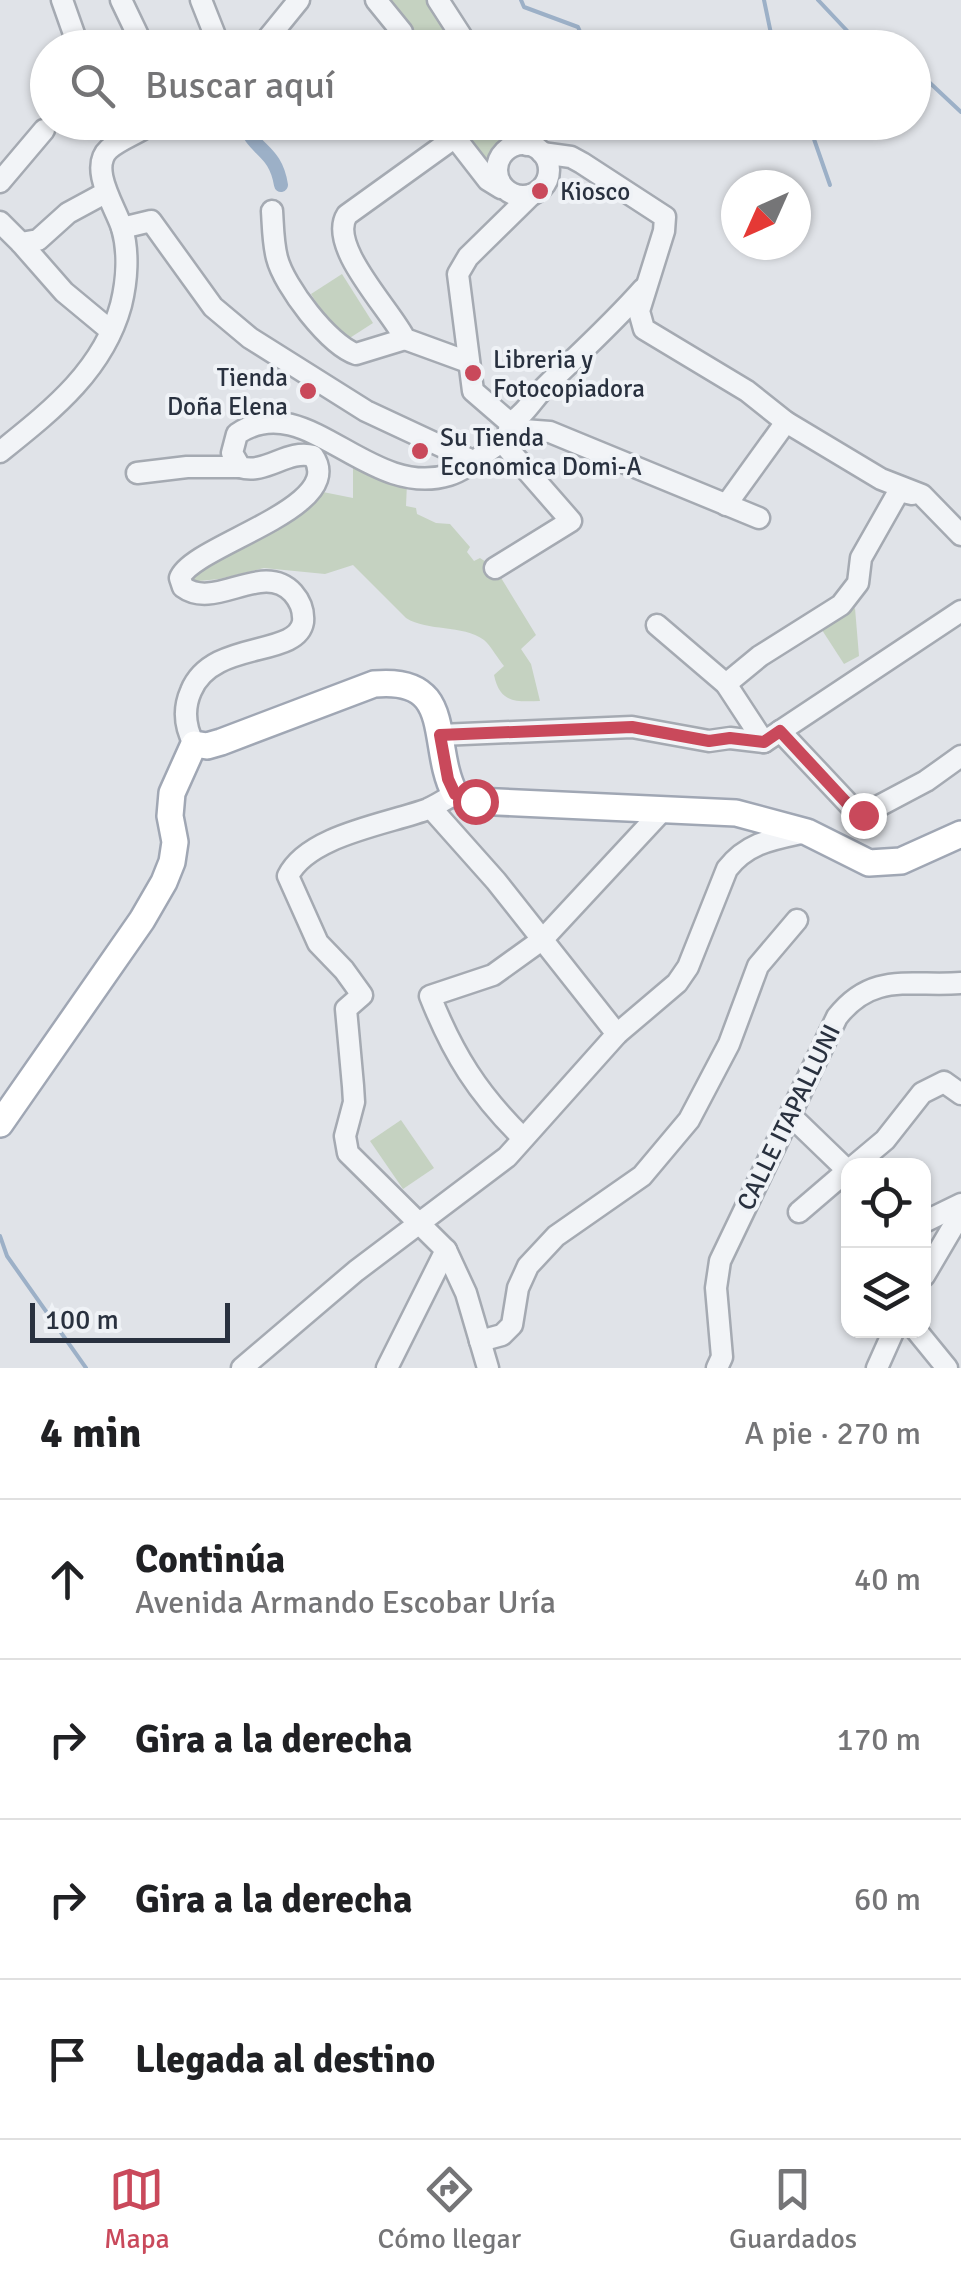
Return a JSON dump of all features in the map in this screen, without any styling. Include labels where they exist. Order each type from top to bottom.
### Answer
[{"type":"main road","points":[[0,1124],[142,920],[164,882],[175,842],[170,816],[172,793],[194,744],[207,746],[374,684],[398,682],[422,695],[438,720],[448,779],[455,794],[475,801],[736,812],[807,832],[869,863],[888,864],[961,834]]},
{"type":"street","points":[[62,0],[72,30]]},
{"type":"street","points":[[201,0],[213,30]]},
{"type":"street","points":[[275,30],[299,0]]},
{"type":"street","points":[[376,0],[400,30]]},
{"type":"street","points":[[438,0],[457,30]]},
{"type":"street","points":[[126,3],[137,30]]},
{"type":"street","points":[[0,182],[36,140]]},
{"type":"street","points":[[0,452],[72,391],[101,352],[120,310],[125,278],[122,228],[105,194],[103,161],[107,150],[124,140]]},
{"type":"street","points":[[405,340],[396,320],[364,279],[344,242],[341,228],[347,215],[437,140]]},
{"type":"street","points":[[459,140],[508,188],[538,192],[571,157]]},
{"type":"street","points":[[523,140],[549,169],[548,178]]},
{"type":"street","points":[[494,568],[571,521],[507,431],[475,396],[468,362],[458,274],[468,256],[506,219],[508,188],[500,158],[527,148],[571,157],[664,217],[664,231],[638,311],[644,329],[747,390],[786,422],[881,480],[922,495],[961,534]]},
{"type":"street","points":[[22,243],[38,240],[68,214],[105,194]]},
{"type":"street","points":[[272,211],[277,260],[292,289],[337,344],[356,354],[405,340],[468,362]]},
{"type":"street","points":[[122,228],[151,221],[213,307],[250,338],[366,412],[474,461]]},
{"type":"street","points":[[0,222],[64,292],[111,331]]},
{"type":"street","points":[[240,467],[232,453],[237,434],[248,427],[270,424],[312,431],[391,476],[450,475],[474,461],[526,413],[544,387],[644,288]]},
{"type":"street","points":[[726,504],[786,422]]},
{"type":"street","points":[[507,431],[550,432],[760,518]]},
{"type":"street","points":[[137,473],[187,467],[249,470],[302,453],[313,456],[319,465],[320,476],[315,485],[274,518],[189,564],[180,578],[182,587],[200,594],[253,582],[287,587],[303,611],[300,630],[285,642],[212,664],[195,680],[186,702],[188,731],[194,744]]},
{"type":"street","points":[[726,684],[772,648],[841,604],[858,583],[861,558],[898,491],[922,495]]},
{"type":"street","points":[[440,735],[632,727],[709,741],[772,736],[961,611]]},
{"type":"street","points":[[657,625],[726,684],[772,736],[860,816],[912,789],[961,756]]},
{"type":"street","points":[[455,794],[432,808],[338,838],[296,863],[288,876],[318,943],[362,995],[346,1009],[354,1102],[344,1145],[446,1250],[466,1293],[488,1368]]},
{"type":"street","points":[[432,808],[618,1034]]},
{"type":"street","points":[[523,1138],[472,1080],[449,1044],[430,996],[493,975],[543,939],[662,811]]},
{"type":"street","points":[[243,1368],[356,1271],[507,1157],[618,1034],[678,983],[727,868],[738,855],[767,840],[807,832]]},
{"type":"street","points":[[480,1341],[502,1335],[512,1325],[518,1288],[528,1266],[547,1246],[642,1176],[690,1120],[730,1044],[758,966],[797,920]]},
{"type":"street","name":"CALLE ITAPALLUNI","points":[[717,1368],[722,1357],[716,1288],[720,1261],[828,1034],[848,1002],[881,985],[961,982]]},
{"type":"street","points":[[863,1158],[885,1140],[929,1088],[944,1082],[961,1094]]},
{"type":"street","points":[[791,1116],[841,1161]]},
{"type":"street","points":[[799,1212],[841,1177]]},
{"type":"street","points":[[931,1219],[961,1204]]},
{"type":"street","points":[[931,1264],[961,1213]]},
{"type":"street","points":[[387,1368],[446,1250]]},
{"type":"street","points":[[877,1368],[890,1338]]},
{"type":"street","points":[[923,1338],[948,1368]]},
{"type":"green space","points":[[388,0],[426,0],[447,30],[412,30]]},
{"type":"green space","points":[[470,140],[501,140],[488,164]]},
{"type":"green space","points":[[342,274],[373,323],[342,343],[311,294]]},
{"type":"green space","points":[[353,461],[407,483],[406,506],[416,508],[417,514],[436,523],[450,524],[470,547],[467,552],[474,561],[480,558],[495,568],[536,635],[521,649],[531,664],[540,701],[516,701],[505,696],[494,675],[504,666],[484,640],[406,618],[353,565],[325,574],[264,568],[189,582],[189,571],[289,516],[323,492],[353,498]]},
{"type":"green space","points":[[855,608],[859,656],[844,664],[822,630]]},
{"type":"green space","points":[[401,1120],[434,1168],[403,1189],[370,1141]]},
{"type":"waterway","points":[[521,0],[524,7],[579,30]]},
{"type":"waterway","points":[[764,0],[770,30]]},
{"type":"waterway","points":[[818,0],[846,30]]},
{"type":"waterway","points":[[931,84],[961,112]]},
{"type":"waterway","points":[[254,140],[274,164],[281,185]]},
{"type":"waterway","points":[[814,140],[830,185]]},
{"type":"waterway","points":[[0,1236],[7,1256],[86,1368]]},
{"type":"place","name":"Kiosco","points":[[540,191]]},
{"type":"place","name":"Libreria y Fotocopiadora","points":[[473,373]]},
{"type":"place","name":"Tienda Doña Elena","points":[[308,391]]},
{"type":"place","name":"Su Tienda Economica Domi-A","points":[[420,451]]},
{"type":"route","points":[[475,801],[455,794],[448,779],[440,735],[632,727],[709,741],[730,738],[764,742],[780,731],[857,814],[863,815]]}]
